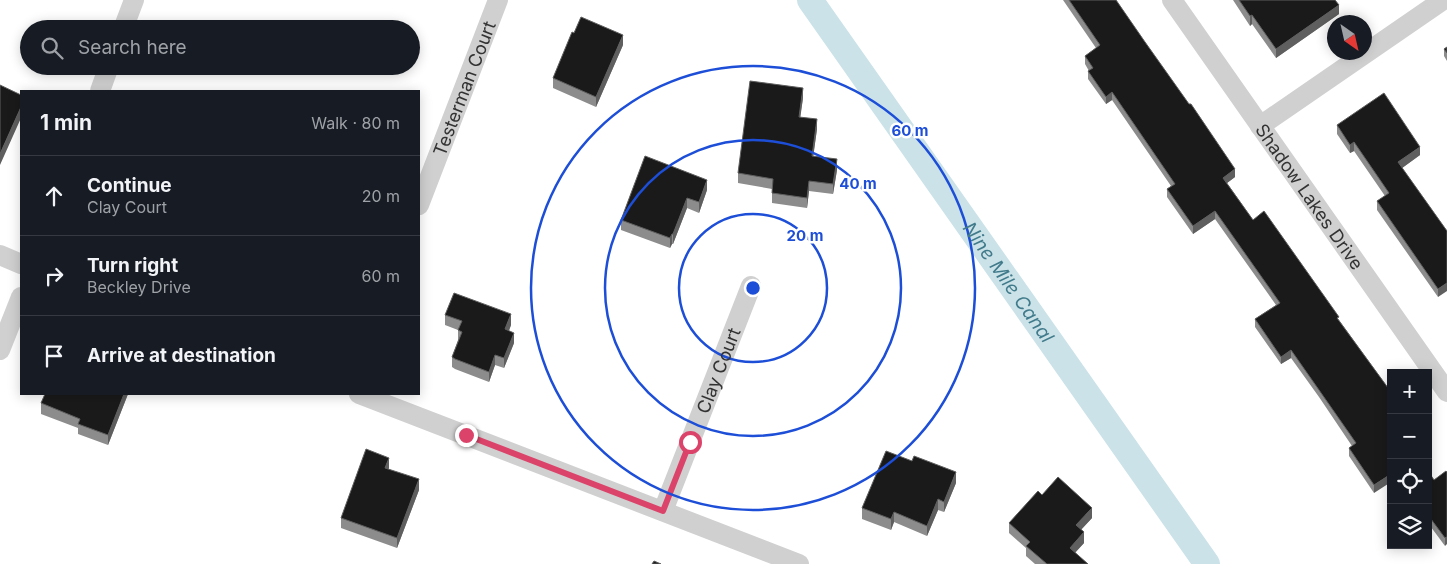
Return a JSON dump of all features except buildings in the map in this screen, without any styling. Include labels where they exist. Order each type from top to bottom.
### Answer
[{"type":"street","points":[[126,20],[134,0]]},
{"type":"street","name":"Testerman Court","points":[[420,203],[498,0]]},
{"type":"street","name":"Shadow Lakes Drive","points":[[1172,0],[1447,392]]},
{"type":"street","points":[[1260,126],[1443,0]]},
{"type":"street","points":[[100,90],[106,75]]},
{"type":"street","points":[[0,255],[20,264]]},
{"type":"street","name":"Clay Court","points":[[663,511],[751,286]]},
{"type":"street","points":[[0,350],[20,299]]},
{"type":"street","points":[[362,395],[799,564]]},
{"type":"waterway","name":"Nine Mile Canal","points":[[810,0],[1207,564]]},
{"type":"route","points":[[466,435],[663,511],[690,442]]}]
